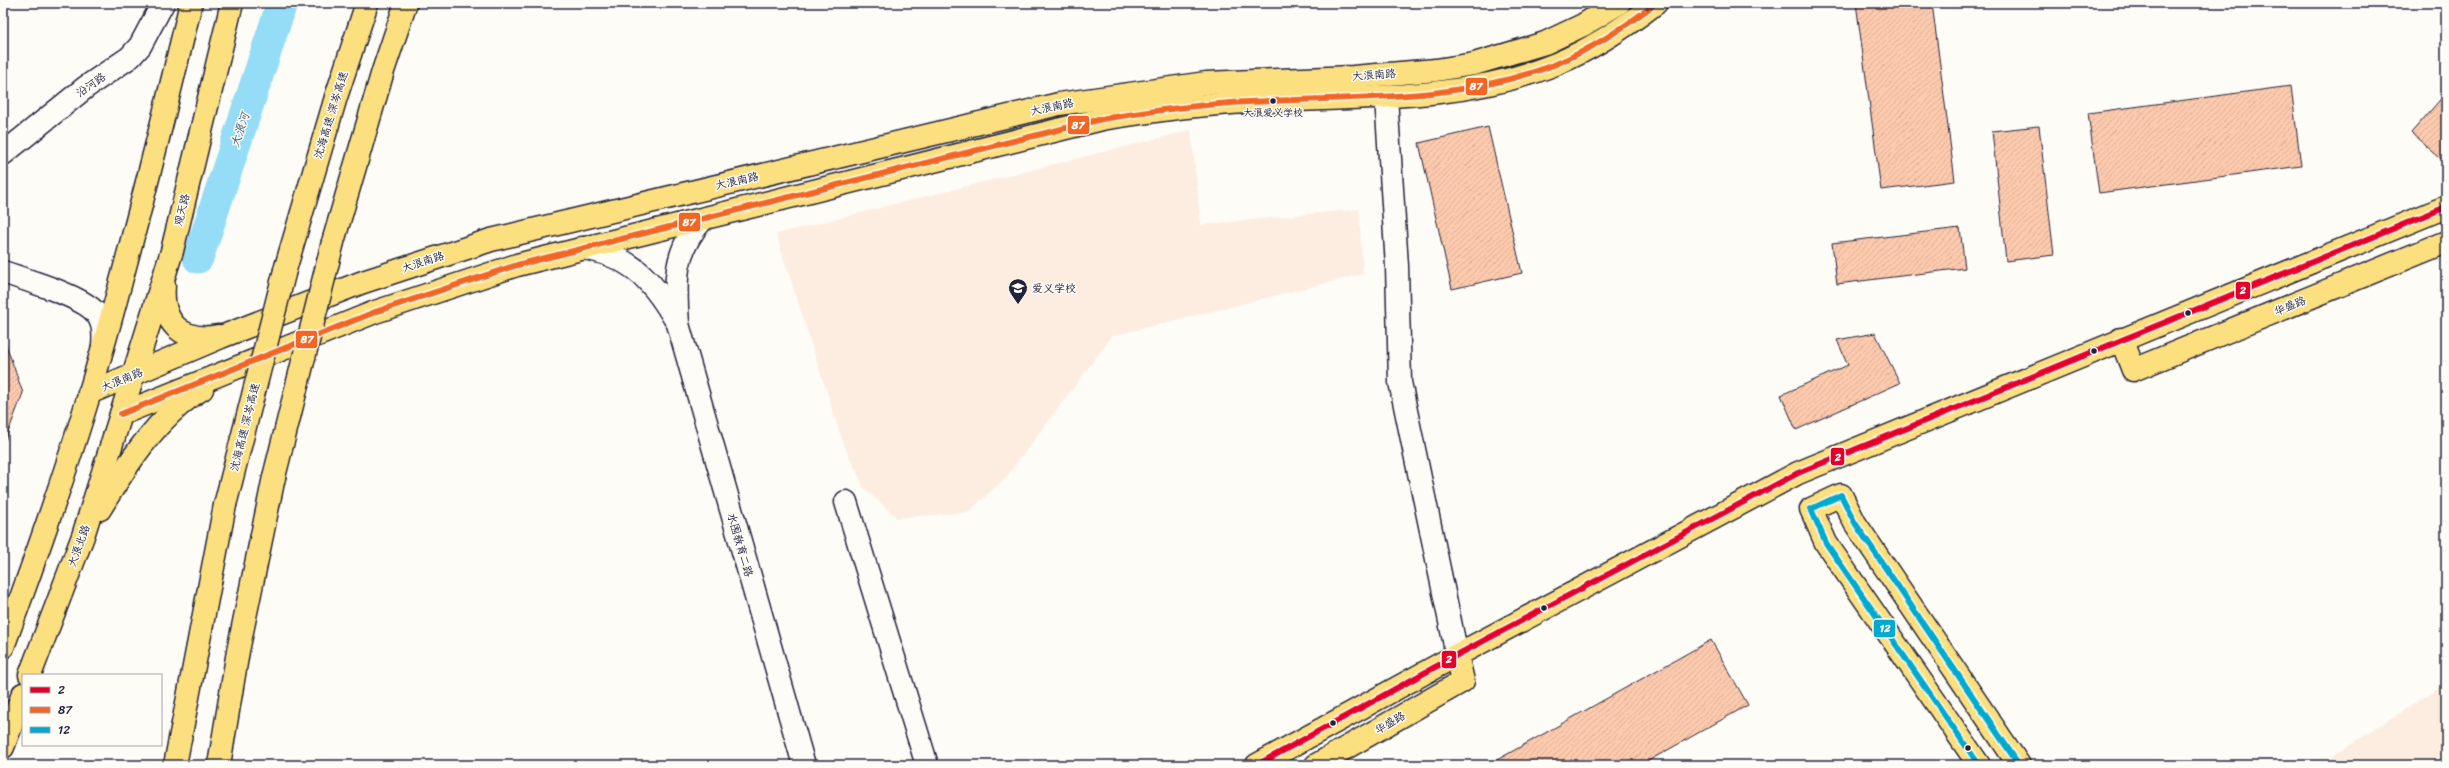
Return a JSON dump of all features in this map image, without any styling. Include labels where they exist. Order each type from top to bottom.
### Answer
[{"type":"main road","points":[[3,647],[46,528],[90,393],[122,278],[191,3]]},
{"type":"main road","name":"观天路","points":[[121,414],[166,270],[232,3]]},
{"type":"main road","name":"沈海高速 深岑高速","points":[[175,765],[225,505],[284,270],[336,97],[367,3]]},
{"type":"main road","points":[[219,765],[238,651],[274,477],[333,242],[406,3]]},
{"type":"main road","name":"大浪南路","points":[[90,393],[231,333],[363,282],[491,240],[1059,104],[1206,83],[1353,77],[1436,70],[1474,64],[1545,43],[1583,25],[1619,3]]},
{"type":"main road","name":"大浪南路","points":[[90,393],[121,414],[375,312],[517,265],[1102,119],[1201,105],[1386,97],[1482,85],[1518,77],[1556,64],[1609,37],[1656,3]]},
{"type":"main road","points":[[1257,765],[1457,655],[1785,479],[2121,338],[2446,207]]},
{"type":"main road","name":"华盛路","points":[[2121,338],[2133,370],[2446,242]]},
{"type":"main road","points":[[464,248],[474,279]]},
{"type":"main road","points":[[166,270],[165,302],[169,317],[176,328],[184,334],[197,337],[231,333]]},
{"type":"main road","points":[[83,536],[136,454],[168,417],[199,391],[236,368]]},
{"type":"main road","name":"大浪北路","points":[[30,674],[83,536],[121,414]]},
{"type":"main road","points":[[1979,765],[1826,543],[1811,509],[1841,495],[1855,523],[2019,765]]},
{"type":"main road","name":"华盛路","points":[[1316,765],[1463,681],[1457,655]]},
{"type":"main road","points":[[3,746],[22,697]]},
{"type":"street","name":"沿河路","points":[[3,154],[86,87],[130,57],[140,46],[163,3]]},
{"type":"street","points":[[1386,97],[1397,266],[1400,382],[1457,655]]},
{"type":"street","points":[[678,324],[676,293],[678,262],[687,239],[702,220]]},
{"type":"street","points":[[582,248],[618,259],[647,277],[660,292],[678,324]]},
{"type":"street","points":[[3,272],[71,297],[97,314],[102,328],[103,346]]},
{"type":"street","points":[[71,297],[104,297],[112,293],[122,278]]},
{"type":"street","name":"水围教育二路","points":[[678,324],[804,765]]},
{"type":"street","points":[[846,502],[927,765]]},
{"type":"shaded area","name":"爱义学校","points":[[1191,130],[1201,225],[1359,209],[1363,274],[1112,336],[1007,476],[969,512],[897,518],[864,488],[843,443],[776,234]]},
{"type":"shaded area","points":[[2446,683],[2446,765],[2319,765]]},
{"type":"building","points":[[1856,3],[1932,3],[1955,181],[1881,190]]},
{"type":"building","points":[[2291,86],[2301,166],[2099,193],[2088,113]]},
{"type":"building","points":[[2446,93],[2446,163],[2411,133]]},
{"type":"building","points":[[2039,126],[2054,255],[2006,261],[1992,131]]},
{"type":"building","points":[[1488,127],[1522,273],[1452,289],[1419,143]]},
{"type":"building","points":[[1960,228],[1965,268],[1837,284],[1832,243]]},
{"type":"building","points":[[1875,333],[1900,383],[1796,430],[1781,395],[1848,365],[1837,340]]},
{"type":"building","points":[[3,342],[5,342],[23,393],[4,443]]},
{"type":"building","points":[[1711,640],[1748,705],[1641,765],[1488,765]]},
{"type":"waterway","name":"大浪河","points":[[198,258],[282,3]]},
{"type":"transit line","name":"87","points":[[121,414],[375,312],[517,265],[1102,119],[1212,104],[1365,98],[1443,92],[1481,86],[1519,77],[1556,64],[1582,52],[1608,37],[1656,3]]},
{"type":"transit line","name":"2","points":[[1257,765],[1457,655],[1798,473],[2446,207]]},
{"type":"transit line","name":"12","points":[[1979,765],[1826,543],[1811,509],[1841,495],[1855,523],[2019,765]]},
{"type":"place","name":"大浪爱义学校","points":[[1273,101]]},
{"type":"place","name":"爱义学校","points":[[1018,305]]}]
